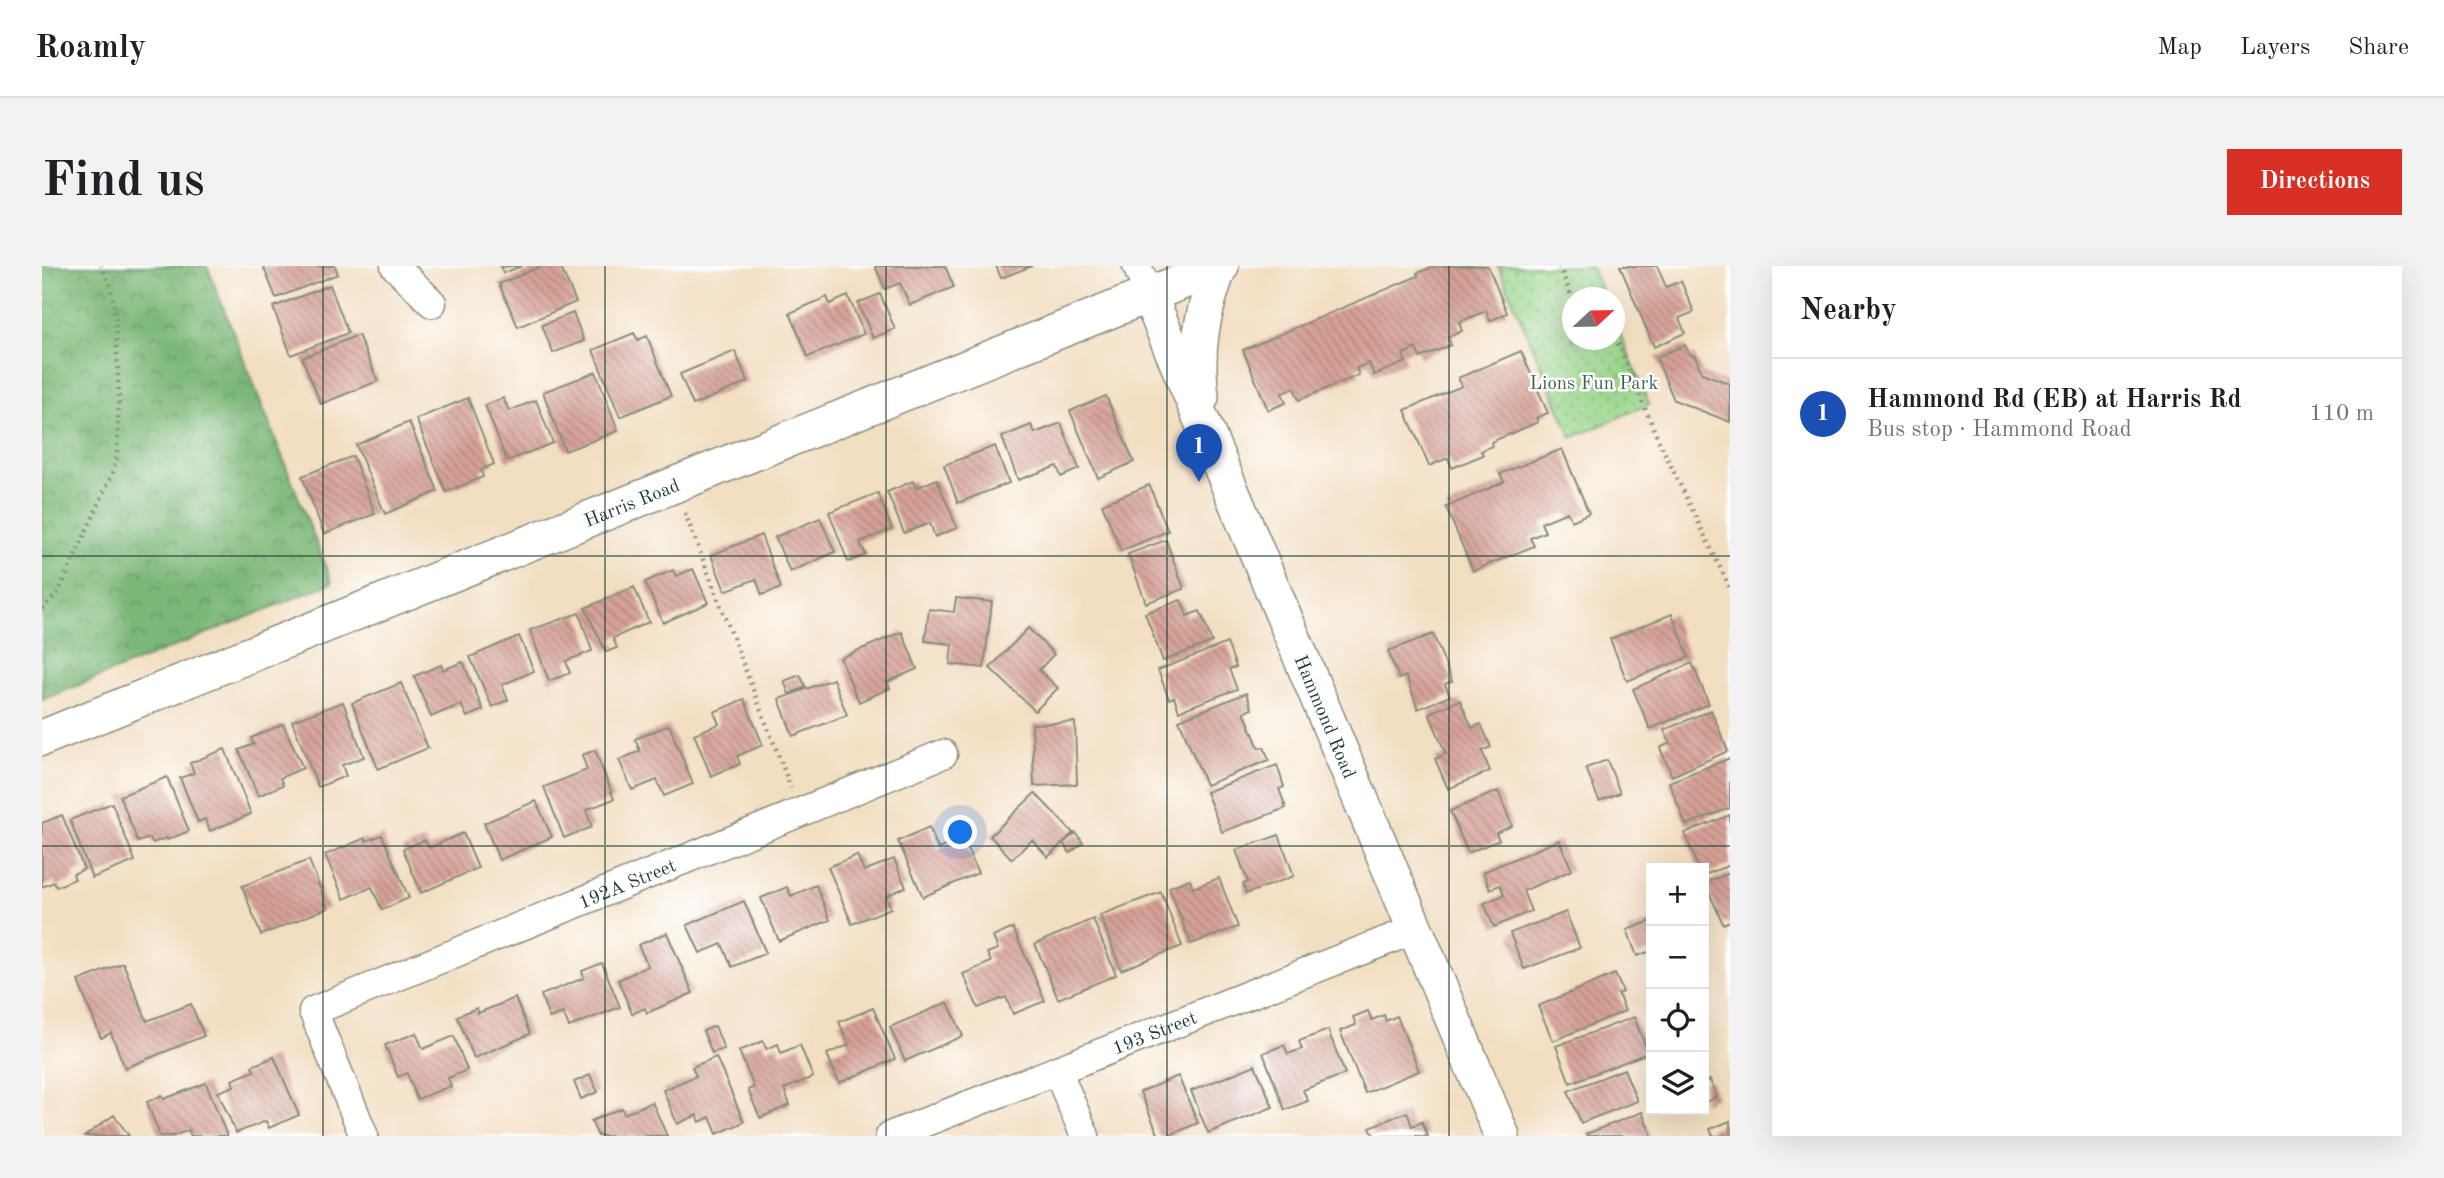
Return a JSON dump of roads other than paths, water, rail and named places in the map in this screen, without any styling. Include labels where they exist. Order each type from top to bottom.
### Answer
[{"type":"main road","name":"Harris Road","points":[[42,738],[676,485],[1143,280],[1220,267]]},
{"type":"main road","points":[[1203,424],[1198,373],[1199,339],[1205,307],[1220,267]]},
{"type":"main road","name":"Hammond Road","points":[[1143,280],[1502,1136]]},
{"type":"street","points":[[395,266],[432,303]]},
{"type":"street","name":"192A Street","points":[[364,1136],[313,1011],[943,754]]},
{"type":"street","name":"193 Street","points":[[890,1136],[1416,929]]},
{"type":"street","points":[[1057,1070],[1085,1136]]},
{"type":"place","name":"Hammond Rd (EB) at Harris Rd","points":[[1199,482]]},
{"type":"park label","name":"Lions Fun Park","points":[[1594,382]]}]
